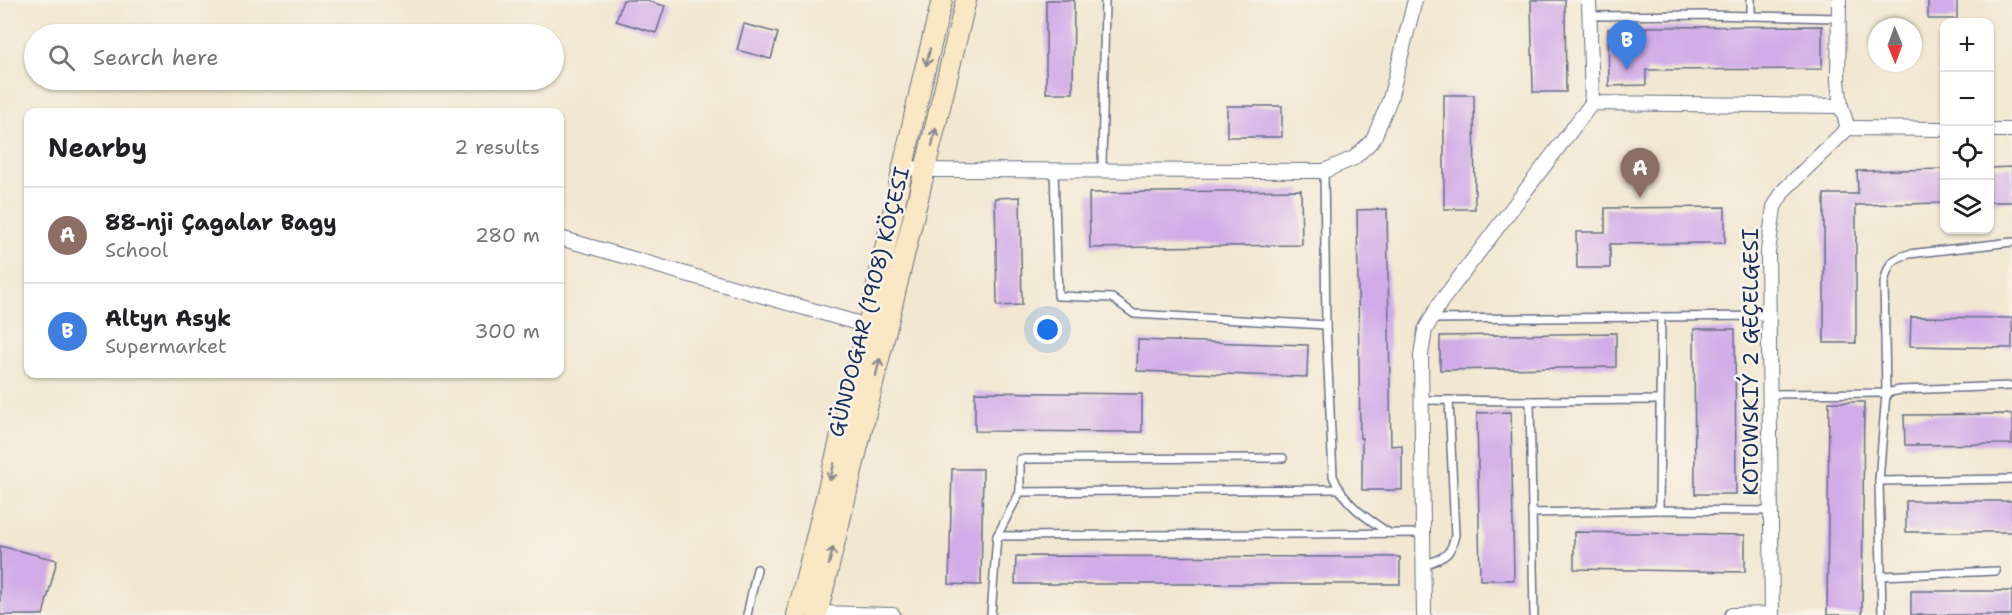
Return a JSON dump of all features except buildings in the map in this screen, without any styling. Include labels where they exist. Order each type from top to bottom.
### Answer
[{"type":"main road","name":"GÜNDOGAR (1908) KÖÇESI","points":[[807,613],[903,167],[942,0]]},
{"type":"main road","name":"GÜNDOGAR (1908) KÖÇESI","points":[[807,613],[926,170],[966,0]]},
{"type":"street","points":[[903,167],[926,170],[1324,171],[1354,158],[1373,140],[1390,99],[1415,0]]},
{"type":"street","points":[[1424,615],[1421,355],[1425,330],[1440,303],[1592,103],[1589,0]]},
{"type":"street","points":[[1839,0],[1838,81],[1841,106],[1848,128],[1940,129]]},
{"type":"street","points":[[1592,103],[1841,106]]},
{"type":"street","name":"KOTOWSKIÝ 2 GEÇELGESI","points":[[1772,614],[1768,252],[1774,207],[1784,190],[1848,128]]},
{"type":"street","points":[[1994,130],[2012,130]]},
{"type":"street","points":[[564,238],[868,326]]},
{"type":"street","points":[[807,613],[893,615]]},
{"type":"street","points":[[1732,615],[1772,614]]},
{"type":"lane","points":[[1102,170],[1105,0]]},
{"type":"lane","points":[[1751,0],[1751,16]]},
{"type":"lane","points":[[1590,16],[1839,18]]},
{"type":"lane","points":[[1054,170],[1058,296],[1112,298],[1134,314],[1326,325]]},
{"type":"lane","points":[[1324,171],[1326,325],[1333,476],[1338,489],[1365,517],[1389,533]]},
{"type":"lane","points":[[1882,615],[1879,481],[1886,393],[1884,283],[1888,267],[1898,257],[1909,254],[2012,242]]},
{"type":"lane","points":[[1431,319],[1769,316]]},
{"type":"lane","points":[[1659,510],[1661,317]]},
{"type":"lane","points":[[1770,394],[1886,393],[1900,390],[2012,386]]},
{"type":"lane","points":[[1421,400],[1659,400]]},
{"type":"lane","points":[[1423,566],[1448,555],[1455,535],[1449,400]]},
{"type":"lane","points":[[1530,401],[1534,615]]},
{"type":"lane","points":[[991,615],[997,536],[1020,492],[1020,459],[1282,458]]},
{"type":"lane","points":[[1879,481],[2012,479]]},
{"type":"lane","points":[[1020,492],[1338,489]]},
{"type":"lane","points":[[1532,513],[1659,510],[1772,511]]},
{"type":"lane","points":[[997,536],[1423,533]]},
{"type":"lane","points":[[747,615],[757,569]]},
{"type":"lane","points":[[1881,576],[1996,571]]},
{"type":"place","name":"Altyn Asyk","points":[[1627,70]]},
{"type":"place","name":"88-nji Çagalar Bagy","points":[[1640,198]]}]
